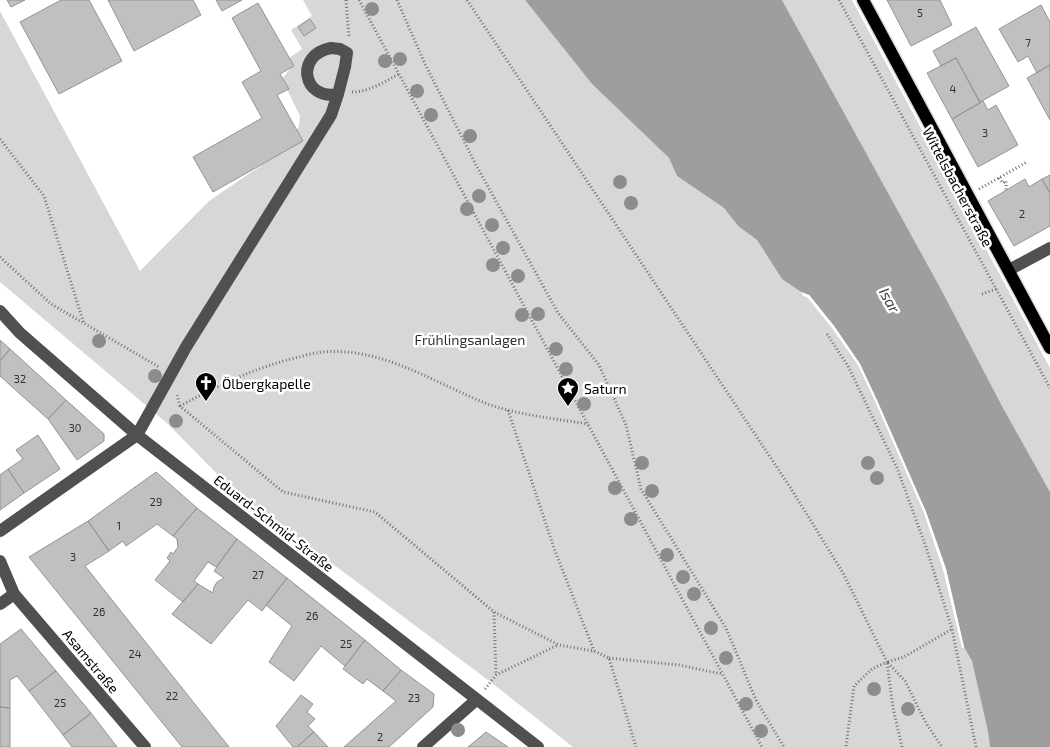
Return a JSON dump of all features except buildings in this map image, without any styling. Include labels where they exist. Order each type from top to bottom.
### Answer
[{"type":"main road","name":"Wittelsbacherstraße","points":[[863,0],[1050,348]]},
{"type":"street","points":[[0,530],[137,435],[186,347],[331,115],[338,92],[345,67],[346,53],[340,49],[324,49],[316,53],[308,67],[308,75],[315,89],[322,94],[330,96],[338,92]]},
{"type":"street","points":[[1009,270],[1050,248]]},
{"type":"street","name":"Eduard-Schmid-Straße","points":[[0,311],[20,333],[137,435],[538,747]]},
{"type":"street","name":"Asamstraße","points":[[0,561],[14,594],[145,747]]},
{"type":"street","points":[[0,604],[14,594]]},
{"type":"street","points":[[423,747],[476,700]]},
{"type":"path","points":[[346,0],[349,30],[346,53]]},
{"type":"path","points":[[359,0],[762,747]]},
{"type":"path","points":[[397,0],[425,64],[485,182],[558,313],[599,365],[626,425],[642,488],[726,628],[756,700],[784,747]]},
{"type":"path","points":[[467,0],[790,487],[843,573],[887,662],[905,681],[926,723],[942,747]]},
{"type":"path","name":"Wittelsbacherstraße","points":[[839,0],[1050,388]]},
{"type":"path","points":[[338,92],[362,92],[399,74]]},
{"type":"path","points":[[0,139],[44,196],[85,324]]},
{"type":"path","points":[[968,194],[1027,162]]},
{"type":"path","points":[[999,178],[1003,183],[1006,181],[1006,190]]},
{"type":"path","points":[[0,257],[51,304],[171,373],[180,406],[283,492],[375,512],[494,612],[559,645],[594,651],[609,658],[679,665],[722,674]]},
{"type":"path","points":[[982,294],[996,289]]},
{"type":"path","points":[[827,334],[848,366],[897,468],[926,547],[952,629],[976,747]]},
{"type":"path","points":[[180,406],[228,380],[279,362],[321,352],[360,353],[411,368],[480,401],[508,410],[588,424]]},
{"type":"path","points":[[508,410],[554,548],[594,651]]},
{"type":"path","points":[[494,612],[496,675]]},
{"type":"path","points":[[846,747],[854,686],[872,669],[904,657],[952,629]]},
{"type":"path","points":[[476,700],[496,675],[559,645]]},
{"type":"path","points":[[609,658],[636,747]]},
{"type":"path","points":[[887,662],[893,708],[902,747]]},
{"type":"green space","name":"Frühlingsanlagen","points":[[303,0],[525,0],[592,84],[669,158],[677,176],[724,208],[738,226],[757,240],[782,279],[809,295],[860,364],[926,512],[946,569],[964,647],[972,661],[990,747],[573,747],[492,683],[230,487],[168,424],[0,282],[0,11],[140,271],[209,201],[281,152],[299,126],[300,116],[282,79],[293,65],[289,58],[302,49],[291,30],[312,16]]},
{"type":"green space","points":[[782,0],[852,0],[1050,368],[1050,492],[1002,406],[942,291]]},
{"type":"water","name":"Isar","points":[[525,0],[782,0],[1050,492],[1050,747],[990,747],[972,661],[964,647],[946,569],[926,512],[860,364],[834,326],[809,295],[782,279],[757,240],[738,226],[724,208],[677,176],[669,158],[592,84]]},
{"type":"pier","points":[[801,292],[809,295],[834,326],[860,364],[877,400],[926,512],[946,569],[964,647],[962,648],[943,570],[924,513],[875,401],[858,365],[832,328]]},
{"type":"place","name":"Ölbergkapelle","points":[[206,402]]},
{"type":"place","name":"Saturn","points":[[568,407]]}]
